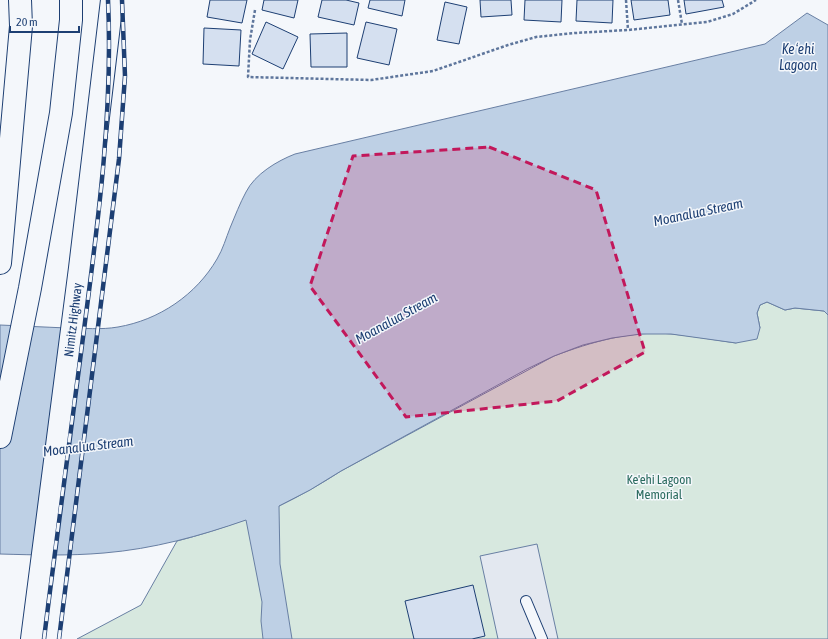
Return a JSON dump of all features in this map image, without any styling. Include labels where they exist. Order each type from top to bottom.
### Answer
[{"type":"main road","points":[[0,263],[21,26],[20,0]]},
{"type":"main road","points":[[0,437],[30,288],[61,113],[71,20],[71,0]]},
{"type":"main road","name":"Nimitz Highway","points":[[32,639],[80,268],[112,0]]},
{"type":"lane","points":[[526,601],[542,639]]},
{"type":"path","points":[[626,0],[628,30]]},
{"type":"path","points":[[678,0],[682,24]]},
{"type":"path","points":[[255,10],[250,40],[248,77],[371,80],[433,71],[536,37],[707,22],[733,14],[756,0]]},
{"type":"highlighted area","points":[[489,147],[596,190],[645,352],[557,401],[406,417],[310,286],[353,156]]},
{"type":"green space","name":"Ke'ehi Lagoon Memorial","points":[[767,302],[785,310],[795,308],[824,311],[828,315],[828,639],[77,639],[141,605],[177,541],[203,534],[279,506],[554,356],[582,346],[612,338],[642,334],[672,334],[736,343],[760,328],[757,313],[760,305]]},
{"type":"shaded area","points":[[537,544],[558,639],[498,639],[480,556]]},
{"type":"water","points":[[807,13],[828,25],[828,315],[824,311],[795,308],[785,310],[767,302],[760,305],[757,313],[760,328],[757,339],[736,343],[671,334],[641,334],[612,338],[583,345],[554,356],[527,369],[279,506],[280,564],[292,639],[263,639],[261,621],[262,602],[246,520],[176,541],[122,551],[65,555],[0,554],[0,325],[92,329],[118,327],[133,324],[162,312],[187,294],[208,272],[217,259],[244,196],[255,179],[274,164],[295,154],[765,44]]},
{"type":"building","points":[[210,0],[247,0],[242,23],[207,17]]},
{"type":"building","points":[[264,0],[298,0],[294,18],[262,10]]},
{"type":"building","points":[[322,0],[346,0],[359,3],[354,25],[318,17]]},
{"type":"building","points":[[370,0],[405,0],[402,16],[368,8]]},
{"type":"building","points":[[480,0],[511,0],[512,15],[481,17]]},
{"type":"building","points":[[525,0],[562,0],[561,22],[524,20]]},
{"type":"building","points":[[577,0],[613,0],[612,23],[576,21]]},
{"type":"building","points":[[631,0],[668,0],[670,15],[634,20]]},
{"type":"building","points":[[684,0],[722,0],[724,7],[686,14]]},
{"type":"building","points":[[445,2],[467,7],[459,44],[437,40]]},
{"type":"building","points":[[266,22],[298,37],[283,69],[252,54]]},
{"type":"building","points":[[366,22],[397,29],[389,65],[357,58]]},
{"type":"building","points":[[204,28],[241,30],[239,66],[203,64]]},
{"type":"building","points":[[347,33],[347,67],[311,67],[310,34]]},
{"type":"building","points":[[473,585],[485,636],[472,639],[414,639],[405,601]]},
{"type":"railway","points":[[44,639],[100,202],[107,121],[109,40],[108,0]]},
{"type":"railway","points":[[59,639],[119,159],[125,76],[122,0]]},
{"type":"water label","name":"Keʻehi Lagoon","points":[[798,58]]},
{"type":"water label","name":"Moanalua Stream","points":[[698,212]]},
{"type":"water label","name":"Moanalua Stream","points":[[396,318]]},
{"type":"water label","name":"Moanalua Stream","points":[[88,446]]}]
